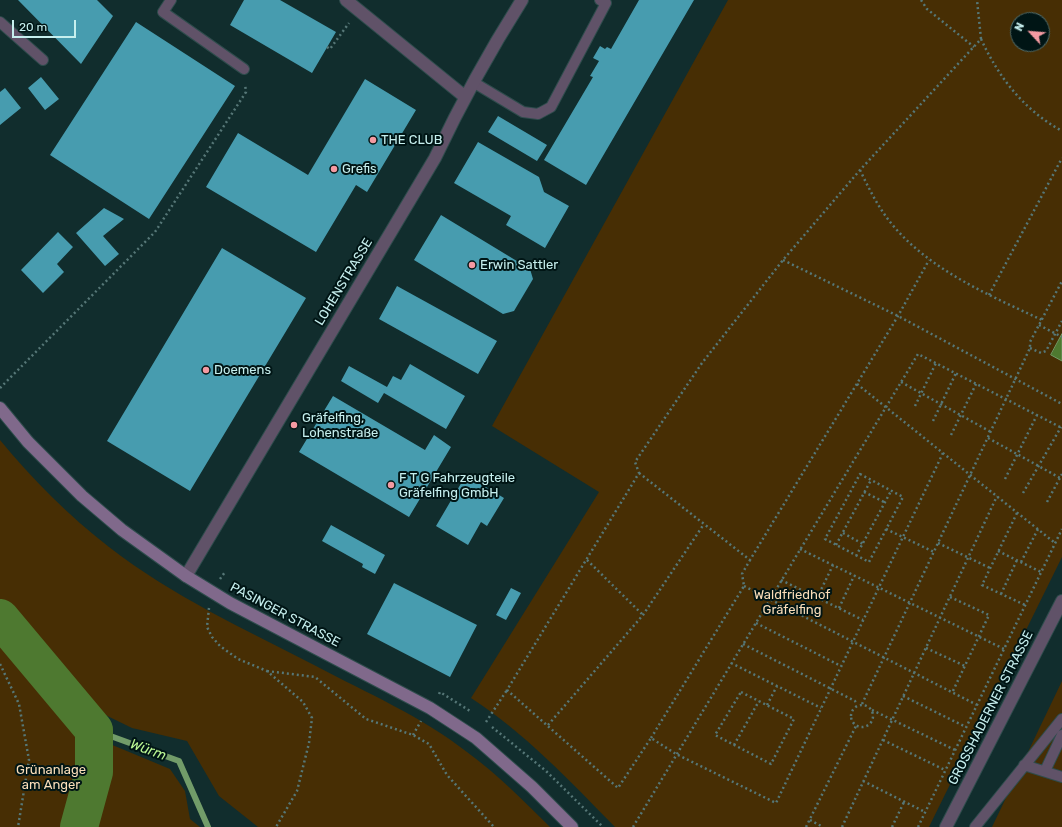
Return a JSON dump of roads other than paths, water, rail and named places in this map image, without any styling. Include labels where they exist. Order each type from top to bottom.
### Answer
[{"type":"main road","name":"PASINGER STRASSE","points":[[0,408],[28,442],[82,496],[122,530],[186,576],[230,603],[430,708],[476,738],[532,787],[572,827]]},
{"type":"street","points":[[346,0],[464,96]]},
{"type":"street","name":"LOHENSTRASSE","points":[[186,576],[435,158],[464,96],[491,48],[522,0]]},
{"type":"street","name":"GROSSHADERNER STRASSE","points":[[946,827],[1062,601]]},
{"type":"lane","points":[[171,0],[163,12],[244,69]]},
{"type":"lane","points":[[473,82],[523,112],[538,114],[551,107],[605,1]]},
{"type":"lane","points":[[0,22],[43,60]]},
{"type":"lane","points":[[975,827],[1062,719]]},
{"type":"lane","points":[[1045,771],[1062,735]]},
{"type":"lane","points":[[1024,765],[1062,777]]},
{"type":"waterway","name":"Würm","points":[[0,618],[94,730],[94,772],[79,827]]},
{"type":"waterway","name":"Würm","points":[[94,730],[179,761],[208,827]]},
{"type":"place","name":"THE CLUB","points":[[373,140]]},
{"type":"place","name":"Grefis","points":[[334,169]]},
{"type":"place","name":"Erwin Sattler","points":[[472,265]]},
{"type":"place","name":"Doemens","points":[[206,370]]},
{"type":"place","name":"Gräfelfing, Lohenstraße","points":[[294,425]]},
{"type":"place","name":"F T G Fahrzeugteile Gräfelfing GmbH","points":[[391,485]]},
{"type":"park label","name":"Waldfriedhof Gräfelfing","points":[[792,602]]},
{"type":"park label","name":"Grünanlage am Anger","points":[[51,778]]}]
